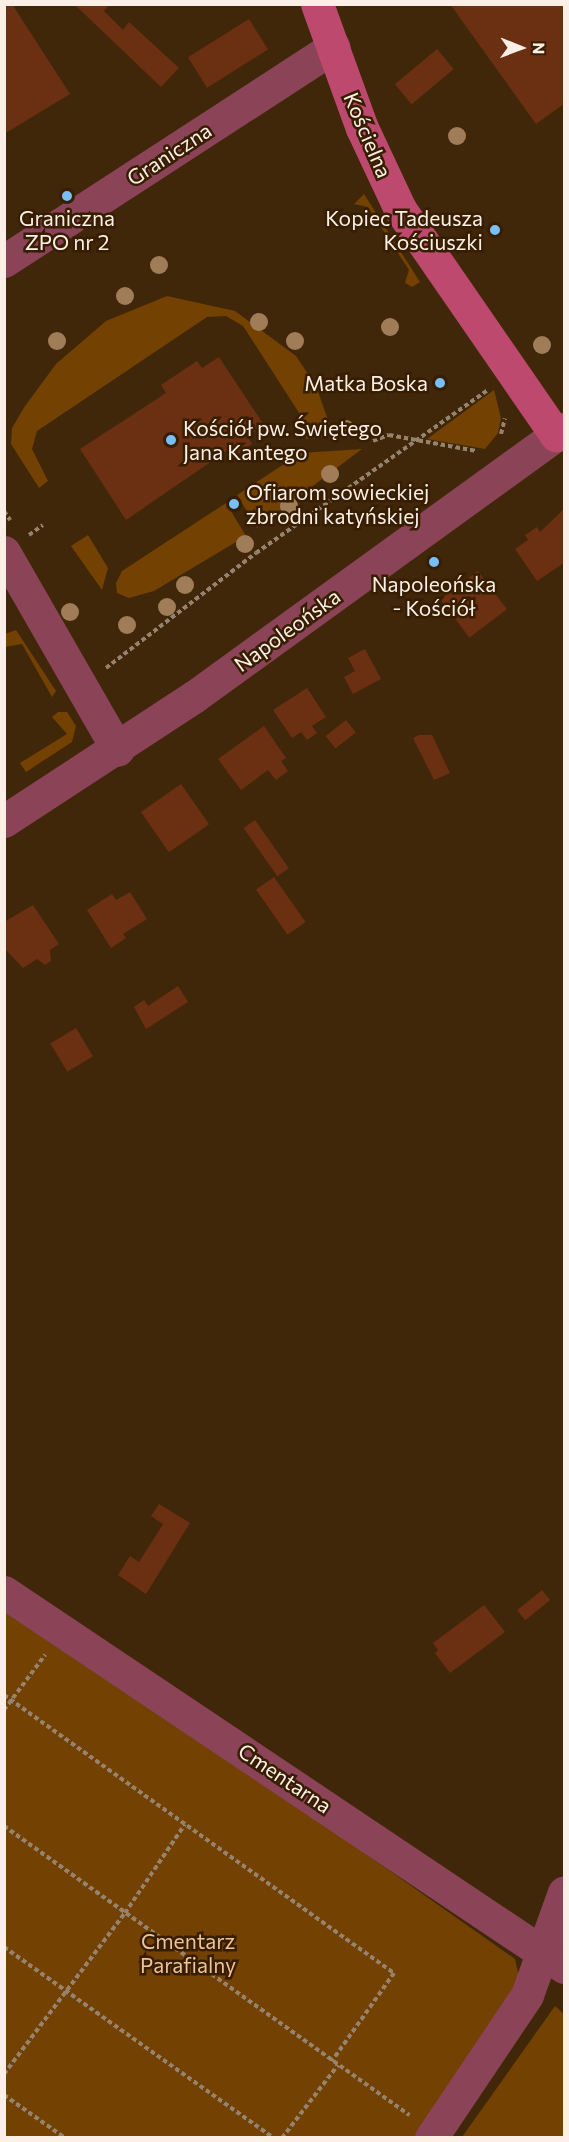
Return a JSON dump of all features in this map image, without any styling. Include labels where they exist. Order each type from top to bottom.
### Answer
[{"type":"main road","name":"Kościelna","points":[[317,4],[362,128],[400,209],[511,373],[560,432]]},
{"type":"street","name":"Graniczna","points":[[4,261],[334,47]]},
{"type":"street","name":"Napoleońska","points":[[4,821],[118,750],[560,432]]},
{"type":"street","points":[[13,546],[118,750]]},
{"type":"street","name":"Cmentarna","points":[[4,1592],[555,1959]]},
{"type":"street","points":[[432,2136],[527,1995],[555,1959],[564,1892]]},
{"type":"path","points":[[100,675],[110,663],[256,553],[511,373]]},
{"type":"path","points":[[373,441],[389,435]]},
{"type":"path","points":[[13,546],[44,525]]},
{"type":"path","points":[[4,1710],[63,1630]]},
{"type":"path","points":[[4,1695],[394,1973],[332,2061]]},
{"type":"path","points":[[4,2074],[126,1912],[185,1824]]},
{"type":"path","points":[[4,1826],[338,2065],[432,2136]]},
{"type":"path","points":[[4,1947],[274,2138]]},
{"type":"path","points":[[282,2138],[338,2065]]},
{"type":"path","points":[[4,2095],[65,2138]]},
{"type":"green space","points":[[364,194],[420,282],[412,287],[405,283],[409,270],[368,207],[354,204]]},
{"type":"green space","points":[[167,296],[235,311],[296,356],[316,386],[334,437],[306,439],[307,425],[243,326],[226,316],[207,317],[37,431],[32,449],[48,481],[39,488],[11,444],[12,428],[25,406],[56,364],[106,321]]},
{"type":"green space","points":[[494,390],[501,418],[498,433],[485,449],[427,439]]},
{"type":"green space","points":[[362,449],[257,528],[237,495],[301,453]]},
{"type":"green space","points":[[226,503],[246,536],[154,591],[129,598],[117,593],[116,583],[122,571]]},
{"type":"green space","points":[[88,535],[108,568],[102,590],[71,546]]},
{"type":"green space","points":[[16,630],[56,691],[52,697],[22,644],[5,647],[5,634]]},
{"type":"green space","points":[[58,712],[67,712],[76,726],[72,742],[26,772],[20,763],[67,734],[52,717]]},
{"type":"green space","name":"Cmentarz Parafialny","points":[[4,1599],[515,1959],[521,1986],[417,2137],[5,2137]]},
{"type":"green space","points":[[555,2006],[564,2014],[564,2137],[462,2137]]},
{"type":"building","points":[[4,4],[12,4],[70,94],[4,134]]},
{"type":"building","points":[[74,4],[110,4],[104,11],[123,30],[129,22],[179,68],[161,87]]},
{"type":"building","points":[[450,4],[564,4],[564,104],[536,124]]},
{"type":"building","points":[[249,19],[268,50],[207,88],[188,57]]},
{"type":"building","points":[[437,49],[454,69],[412,104],[395,84]]},
{"type":"building","name":"Kościół pw. Świętego Jana Kantego","points":[[219,357],[264,425],[247,436],[252,444],[232,458],[228,450],[126,520],[80,449],[166,393],[161,385],[197,361],[202,368]]},
{"type":"building","points":[[564,509],[564,563],[537,581],[515,549],[528,540],[525,535],[537,527],[540,532]]},
{"type":"building","points":[[478,571],[507,609],[469,638],[440,599]]},
{"type":"building","points":[[365,649],[381,679],[353,694],[344,677],[355,671],[348,658]]},
{"type":"building","points":[[307,688],[326,717],[312,726],[317,733],[307,740],[301,732],[292,738],[273,710]]},
{"type":"building","points":[[346,720],[356,733],[335,749],[326,736]]},
{"type":"building","points":[[264,726],[286,758],[281,761],[288,771],[276,780],[268,770],[241,790],[218,759]]},
{"type":"building","points":[[419,735],[432,735],[450,773],[434,780],[413,738]]},
{"type":"building","points":[[181,784],[209,824],[169,852],[141,812]]},
{"type":"building","points":[[255,820],[289,868],[277,876],[244,828]]},
{"type":"building","points":[[274,877],[306,922],[288,935],[256,890]]},
{"type":"building","points":[[130,892],[147,919],[123,934],[126,938],[111,948],[87,910],[112,894],[116,900]]},
{"type":"building","points":[[33,905],[59,944],[50,950],[51,961],[45,965],[37,959],[23,968],[5,949],[4,922]]},
{"type":"building","points":[[178,986],[188,1002],[146,1029],[134,1007],[144,1000],[148,1006]]},
{"type":"building","points":[[76,1028],[93,1056],[67,1072],[50,1043]]},
{"type":"building","points":[[159,1504],[190,1523],[146,1594],[118,1575],[130,1556],[139,1562],[163,1524],[151,1516]]},
{"type":"building","points":[[542,1590],[550,1600],[525,1620],[517,1610]]},
{"type":"building","points":[[484,1605],[505,1632],[450,1673],[435,1653],[438,1650],[433,1643]]},
{"type":"place","name":"Graniczna ZPO nr 2","points":[[67,196]]},
{"type":"place","name":"Kopiec Tadeusza Kościuszki","points":[[495,230]]},
{"type":"place","name":"Matka Boska","points":[[440,383]]},
{"type":"place","name":"Kościół pw. Świętego Jana Kantego","points":[[171,440]]},
{"type":"place","name":"Ofiarom sowieckiej zbrodni katyńskiej","points":[[234,504]]},
{"type":"place","name":"Napoleońska - Kościół","points":[[434,562]]}]
